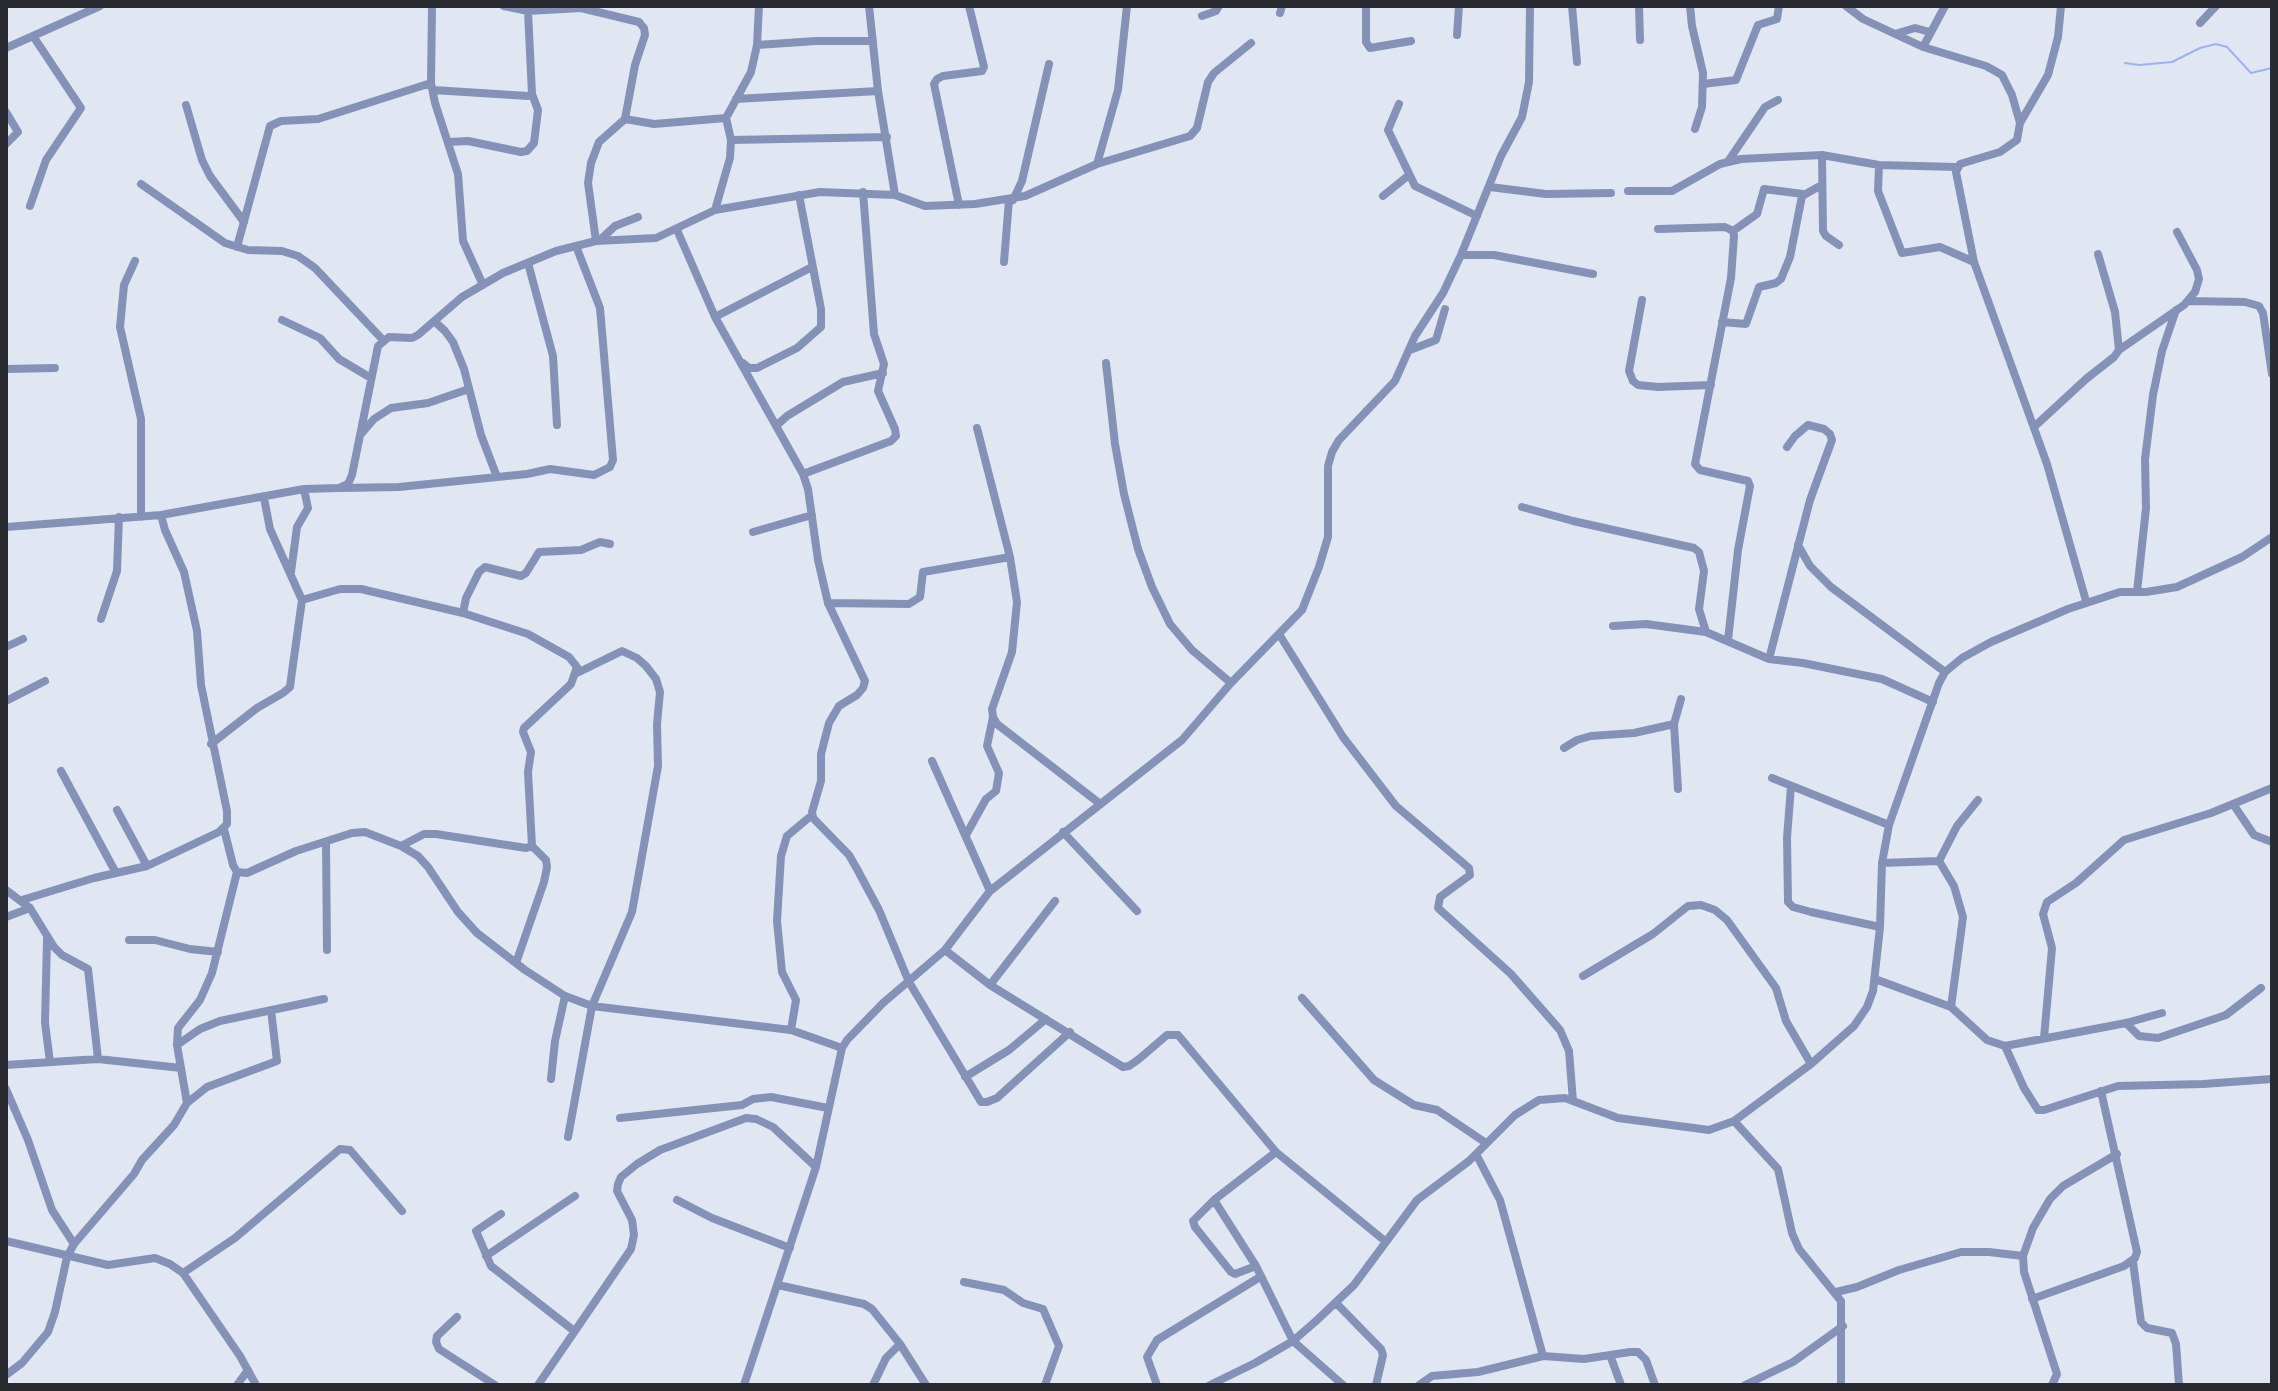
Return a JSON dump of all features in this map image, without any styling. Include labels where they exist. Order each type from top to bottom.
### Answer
[{"type":"street","points":[[6,48],[100,6]]},
{"type":"street","points":[[432,6],[432,86],[461,187],[463,241],[483,285]]},
{"type":"street","points":[[504,6],[528,11],[581,8],[639,22],[645,35],[635,65],[625,119],[599,142],[591,163],[588,183],[598,241]]},
{"type":"street","points":[[715,210],[727,175],[731,140],[726,118],[751,72],[757,45],[759,6]]},
{"type":"street","points":[[869,6],[878,91],[895,195]]},
{"type":"street","points":[[959,205],[934,84],[943,76],[982,71],[984,67],[969,6]]},
{"type":"street","points":[[1097,164],[1118,90],[1127,6]]},
{"type":"street","points":[[1202,16],[1216,11],[1219,6]]},
{"type":"street","points":[[1366,6],[1366,42],[1370,48],[1411,41]]},
{"type":"street","points":[[1457,35],[1459,6]]},
{"type":"street","points":[[744,1385],[816,1167],[842,1048],[883,1003],[945,950],[990,891],[1182,740],[1231,683],[1302,610],[1328,537],[1328,466],[1332,452],[1339,440],[1395,381],[1461,255],[1501,156],[1522,117],[1527,97],[1530,6]]},
{"type":"street","points":[[1572,6],[1577,62]]},
{"type":"street","points":[[1639,6],[1640,40]]},
{"type":"street","points":[[1690,6],[1703,84],[1702,107],[1695,129]]},
{"type":"street","points":[[1703,84],[1736,80],[1758,25],[1777,19],[1779,6]]},
{"type":"street","points":[[1846,6],[1863,19],[1923,47],[1976,62],[2002,75],[2020,123]]},
{"type":"street","points":[[1923,47],[1945,6]]},
{"type":"street","points":[[1628,191],[1672,191],[1729,160],[1822,155],[1879,165],[1956,167],[2000,152],[2017,140],[2020,123],[2048,75],[2058,37],[2061,6]]},
{"type":"street","points":[[2200,23],[2216,6]]},
{"type":"street","points":[[448,142],[468,141],[521,152],[527,151],[534,143],[538,110],[532,94],[528,11]]},
{"type":"street","points":[[1895,34],[1915,28],[1930,32]]},
{"type":"street","points":[[30,206],[46,160],[81,108],[33,36]]},
{"type":"street","points":[[757,45],[873,41]]},
{"type":"street","points":[[339,488],[348,484],[352,475],[378,346],[383,340],[389,337],[412,338],[462,297],[528,263],[598,241],[656,238],[715,210],[799,195],[863,192],[895,195],[925,206],[1011,200],[1097,164],[1190,136],[1197,128],[1208,82],[1214,73],[1251,43]]},
{"type":"street","points":[[1004,262],[1011,200],[1022,181],[1049,64]]},
{"type":"street","points":[[237,247],[270,126],[281,121],[318,119],[432,86],[532,94]]},
{"type":"street","points":[[736,99],[878,91]]},
{"type":"street","points":[[1729,160],[1765,107],[1778,100]]},
{"type":"street","points":[[1399,104],[1388,130],[1409,175],[1421,191],[1477,216]]},
{"type":"street","points":[[186,105],[202,160],[244,222]]},
{"type":"street","points":[[6,112],[18,132],[6,144]]},
{"type":"street","points":[[625,119],[654,124],[726,118]]},
{"type":"street","points":[[731,140],[887,137]]},
{"type":"street","points":[[1822,155],[1820,186],[1823,231],[1839,245]]},
{"type":"street","points":[[1879,165],[1878,191],[1902,253],[1940,247],[1974,262]]},
{"type":"street","points":[[1956,167],[1974,262],[2034,427],[2086,601]]},
{"type":"street","points":[[1383,196],[1409,175]]},
{"type":"street","points":[[141,184],[225,243],[298,256],[315,268],[383,340]]},
{"type":"street","points":[[1733,231],[1757,214],[1764,189],[1803,194],[1820,186]]},
{"type":"street","points":[[1490,187],[1546,194],[1611,193]]},
{"type":"street","points":[[803,474],[894,439],[895,429],[878,391],[884,364],[874,334],[863,192]]},
{"type":"street","points":[[1722,322],[1746,324],[1759,287],[1781,279],[1790,257],[1803,194]]},
{"type":"street","points":[[739,360],[749,368],[757,368],[797,348],[818,332],[822,319],[799,195]]},
{"type":"street","points":[[598,241],[615,226],[638,217]]},
{"type":"street","points":[[1658,229],[1725,227],[1733,231]]},
{"type":"street","points":[[677,230],[715,317],[803,474],[828,603],[865,681],[857,695],[839,706],[829,723],[821,754],[820,789],[812,815],[787,836],[781,856],[777,921],[782,972],[796,1000],[791,1030]]},
{"type":"street","points":[[1728,640],[1738,550],[1750,486],[1748,481],[1700,470],[1695,464],[1731,278],[1733,231]]},
{"type":"street","points":[[2034,427],[2119,350],[2189,301],[2199,279],[2177,232]]},
{"type":"street","points":[[6,527],[161,515],[304,489],[399,487],[550,469],[594,475],[610,467],[613,460],[600,308],[576,246]]},
{"type":"street","points":[[2098,254],[2115,312],[2119,350]]},
{"type":"street","points":[[1461,255],[1494,255],[1593,274]]},
{"type":"street","points":[[135,261],[124,285],[120,327],[141,419],[141,517]]},
{"type":"street","points":[[528,263],[553,356],[557,425]]},
{"type":"street","points":[[715,317],[812,267]]},
{"type":"street","points":[[1642,300],[1629,371],[1633,381],[1638,385],[1658,387],[1711,385]]},
{"type":"street","points":[[2189,301],[2245,302],[2259,306],[2263,313],[2272,374]]},
{"type":"street","points":[[1410,350],[1436,340],[1445,309]]},
{"type":"street","points":[[2137,592],[2146,508],[2145,459],[2153,395],[2162,351],[2176,310]]},
{"type":"street","points":[[282,320],[320,338],[339,359],[371,378]]},
{"type":"street","points":[[434,321],[453,342],[497,477]]},
{"type":"street","points":[[1106,363],[1124,494],[1138,549],[1152,587],[1170,624],[1192,650],[1231,683]]},
{"type":"street","points":[[6,369],[55,368]]},
{"type":"street","points":[[776,426],[843,382],[883,373]]},
{"type":"street","points":[[361,435],[374,419],[391,408],[428,403],[469,389]]},
{"type":"street","points":[[1769,659],[1810,500],[1832,440],[1824,429],[1808,425],[1787,447]]},
{"type":"street","points":[[966,835],[986,799],[996,791],[999,773],[987,746],[992,709],[1012,652],[1016,623],[1016,580],[977,428]]},
{"type":"street","points":[[291,572],[297,527],[308,508],[304,489]]},
{"type":"street","points":[[211,744],[290,687],[302,600],[270,529],[264,498]]},
{"type":"street","points":[[1522,507],[1694,548],[1699,552],[1704,571],[1699,609],[1706,632]]},
{"type":"street","points":[[161,515],[190,595],[211,744],[227,811],[224,829],[237,872],[218,952],[200,1000],[178,1028],[177,1045],[187,1103]]},
{"type":"street","points":[[753,532],[812,515]]},
{"type":"street","points":[[101,619],[117,571],[119,517]]},
{"type":"street","points":[[1210,1385],[1293,1341],[1354,1285],[1417,1200],[1476,1154],[1515,1115],[1539,1100],[1554,1097],[1618,1118],[1715,1129],[1734,1121],[1811,1064],[1867,1007],[1875,979],[1882,863],[1889,825],[1945,672],[1962,658],[1991,642],[2086,601],[2120,592],[2177,587],[2192,582],[2242,557],[2272,537]]},
{"type":"street","points":[[463,613],[466,598],[479,572],[485,567],[521,576],[539,552],[581,550],[600,542],[610,544]]},
{"type":"street","points":[[1798,545],[1810,566],[1831,587],[1945,672]]},
{"type":"street","points":[[828,603],[909,604],[920,597],[920,575],[923,572],[1010,557]]},
{"type":"street","points":[[302,600],[340,589],[361,589],[463,613],[528,634],[569,657],[577,667],[571,684],[523,732],[531,752],[528,772],[532,846],[542,854],[547,867],[516,963]]},
{"type":"street","points":[[1613,626],[1646,624],[1706,632],[1769,659],[1882,679],[1933,702]]},
{"type":"street","points":[[1279,634],[1343,737],[1396,806],[1469,868],[1470,875],[1440,897],[1438,908],[1511,974],[1560,1030],[1569,1051],[1573,1101]]},
{"type":"street","points":[[6,647],[23,639]]},
{"type":"street","points":[[568,1137],[592,1006],[632,912],[658,766],[660,692],[656,679],[646,666],[622,651],[577,673]]},
{"type":"street","points":[[6,701],[45,681]]},
{"type":"street","points":[[1678,789],[1674,724],[1681,699]]},
{"type":"street","points":[[993,717],[1014,738],[1099,803]]},
{"type":"street","points":[[1564,748],[1591,736],[1634,733],[1674,724]]},
{"type":"street","points":[[932,761],[990,891]]},
{"type":"street","points":[[61,771],[116,873]]},
{"type":"street","points":[[1772,778],[1889,825]]},
{"type":"street","points":[[1791,786],[1787,838],[1788,902],[1793,907],[1811,912],[1880,927]]},
{"type":"street","points":[[2044,1038],[2052,948],[2043,914],[2047,902],[2076,883],[2124,840],[2272,788]]},
{"type":"street","points":[[1939,861],[1957,826],[1978,800]]},
{"type":"street","points":[[2233,804],[2254,835],[2272,842]]},
{"type":"street","points":[[117,810],[147,866]]},
{"type":"street","points":[[812,815],[849,855],[879,910],[909,982],[981,1102],[987,1102],[1023,1076],[1070,1032]]},
{"type":"street","points":[[22,900],[147,866],[224,829]]},
{"type":"street","points":[[237,872],[247,873],[296,851],[352,833],[365,832],[401,846],[428,867],[458,912],[477,933],[565,996],[592,1006],[791,1030],[842,1048]]},
{"type":"street","points":[[1063,832],[1137,911]]},
{"type":"street","points":[[401,846],[424,834],[436,834],[526,848],[532,846]]},
{"type":"street","points":[[326,842],[327,950]]},
{"type":"street","points":[[1882,863],[1939,861]]},
{"type":"street","points":[[1939,861],[1954,886],[1963,917],[1951,1007]]},
{"type":"street","points":[[6,890],[30,908],[62,955],[84,965],[91,974],[98,1059]]},
{"type":"street","points":[[990,985],[1055,901]]},
{"type":"street","points":[[1583,976],[1653,934],[1688,906],[1701,905],[1715,910],[1727,920],[1776,988],[1786,1021],[1811,1064]]},
{"type":"street","points":[[6,917],[30,908]]},
{"type":"street","points":[[47,937],[45,1023],[50,1062]]},
{"type":"street","points":[[129,940],[155,940],[218,952]]},
{"type":"street","points":[[945,950],[990,985],[1123,1067],[1139,1059],[1167,1035],[1178,1035],[1276,1152],[1385,1241]]},
{"type":"street","points":[[1875,979],[1951,1007],[1987,1040],[2005,1046],[2162,1013]]},
{"type":"street","points":[[2126,1023],[2139,1036],[2158,1038],[2226,1015],[2261,988]]},
{"type":"street","points":[[551,1079],[565,996]]},
{"type":"street","points":[[1302,998],[1374,1080],[1414,1105],[1437,1110],[1486,1143]]},
{"type":"street","points":[[177,1045],[210,1024],[324,999]]},
{"type":"street","points":[[6,1375],[22,1363],[48,1332],[67,1257],[74,1244],[134,1174],[140,1161],[174,1125],[187,1103],[207,1087],[277,1061],[271,1010]]},
{"type":"street","points":[[965,1077],[1009,1050],[1046,1019]]},
{"type":"street","points":[[2005,1046],[2038,1110],[2101,1091],[2138,1084],[2203,1084],[2272,1079]]},
{"type":"street","points":[[6,1065],[98,1059],[181,1068]]},
{"type":"street","points":[[6,1089],[28,1140],[52,1210],[74,1244]]},
{"type":"street","points":[[2101,1091],[2137,1252],[2133,1262],[2141,1322],[2147,1328],[2172,1333],[2176,1344],[2179,1385]]},
{"type":"street","points":[[620,1118],[742,1105],[753,1099],[771,1097],[828,1108]]},
{"type":"street","points":[[538,1385],[631,1249],[634,1235],[632,1220],[617,1191],[621,1177],[637,1164],[660,1150],[746,1118],[773,1127],[816,1167]]},
{"type":"street","points":[[1734,1121],[1778,1169],[1792,1233],[1799,1249],[1841,1301],[1841,1385]]},
{"type":"street","points":[[183,1273],[235,1238],[340,1149],[350,1150],[402,1211]]},
{"type":"street","points":[[1256,1266],[1235,1274],[1231,1272],[1195,1227],[1195,1217],[1276,1152]]},
{"type":"street","points":[[1476,1154],[1500,1200],[1543,1356]]},
{"type":"street","points":[[2052,1385],[2057,1374],[2024,1272],[2023,1256],[2033,1228],[2050,1199],[2063,1186],[2117,1154]]},
{"type":"street","points":[[486,1256],[575,1196]]},
{"type":"street","points":[[677,1200],[712,1218],[790,1248]]},
{"type":"street","points":[[1214,1200],[1256,1266],[1293,1341],[1343,1385]]},
{"type":"street","points":[[501,1214],[476,1231],[494,1269],[573,1330]]},
{"type":"street","points":[[6,1241],[108,1265],[155,1258],[183,1273],[256,1385]]},
{"type":"street","points":[[1836,1292],[1961,1252],[2023,1256]]},
{"type":"street","points":[[2032,1299],[2133,1262]]},
{"type":"street","points":[[1157,1385],[1147,1357],[1157,1340],[1260,1277]]},
{"type":"street","points":[[964,1282],[1004,1290],[1023,1303],[1043,1309],[1059,1346],[1045,1385]]},
{"type":"street","points":[[778,1285],[864,1304],[884,1321],[926,1385]]},
{"type":"street","points":[[1336,1303],[1381,1349],[1383,1355],[1376,1385]]},
{"type":"street","points":[[457,1317],[437,1336],[439,1349],[495,1385]]},
{"type":"street","points":[[1745,1385],[1793,1362],[1843,1326]]},
{"type":"street","points":[[873,1385],[886,1358],[900,1344]]},
{"type":"street","points":[[1419,1385],[1432,1376],[1478,1372],[1543,1356],[1584,1359],[1638,1352],[1646,1360],[1655,1385]]},
{"type":"street","points":[[1610,1355],[1621,1385]]},
{"type":"street","points":[[237,1385],[248,1370]]},
{"type":"waterway","points":[[2125,63],[2172,62],[2216,44],[2227,47],[2251,73],[2272,68]]}]
